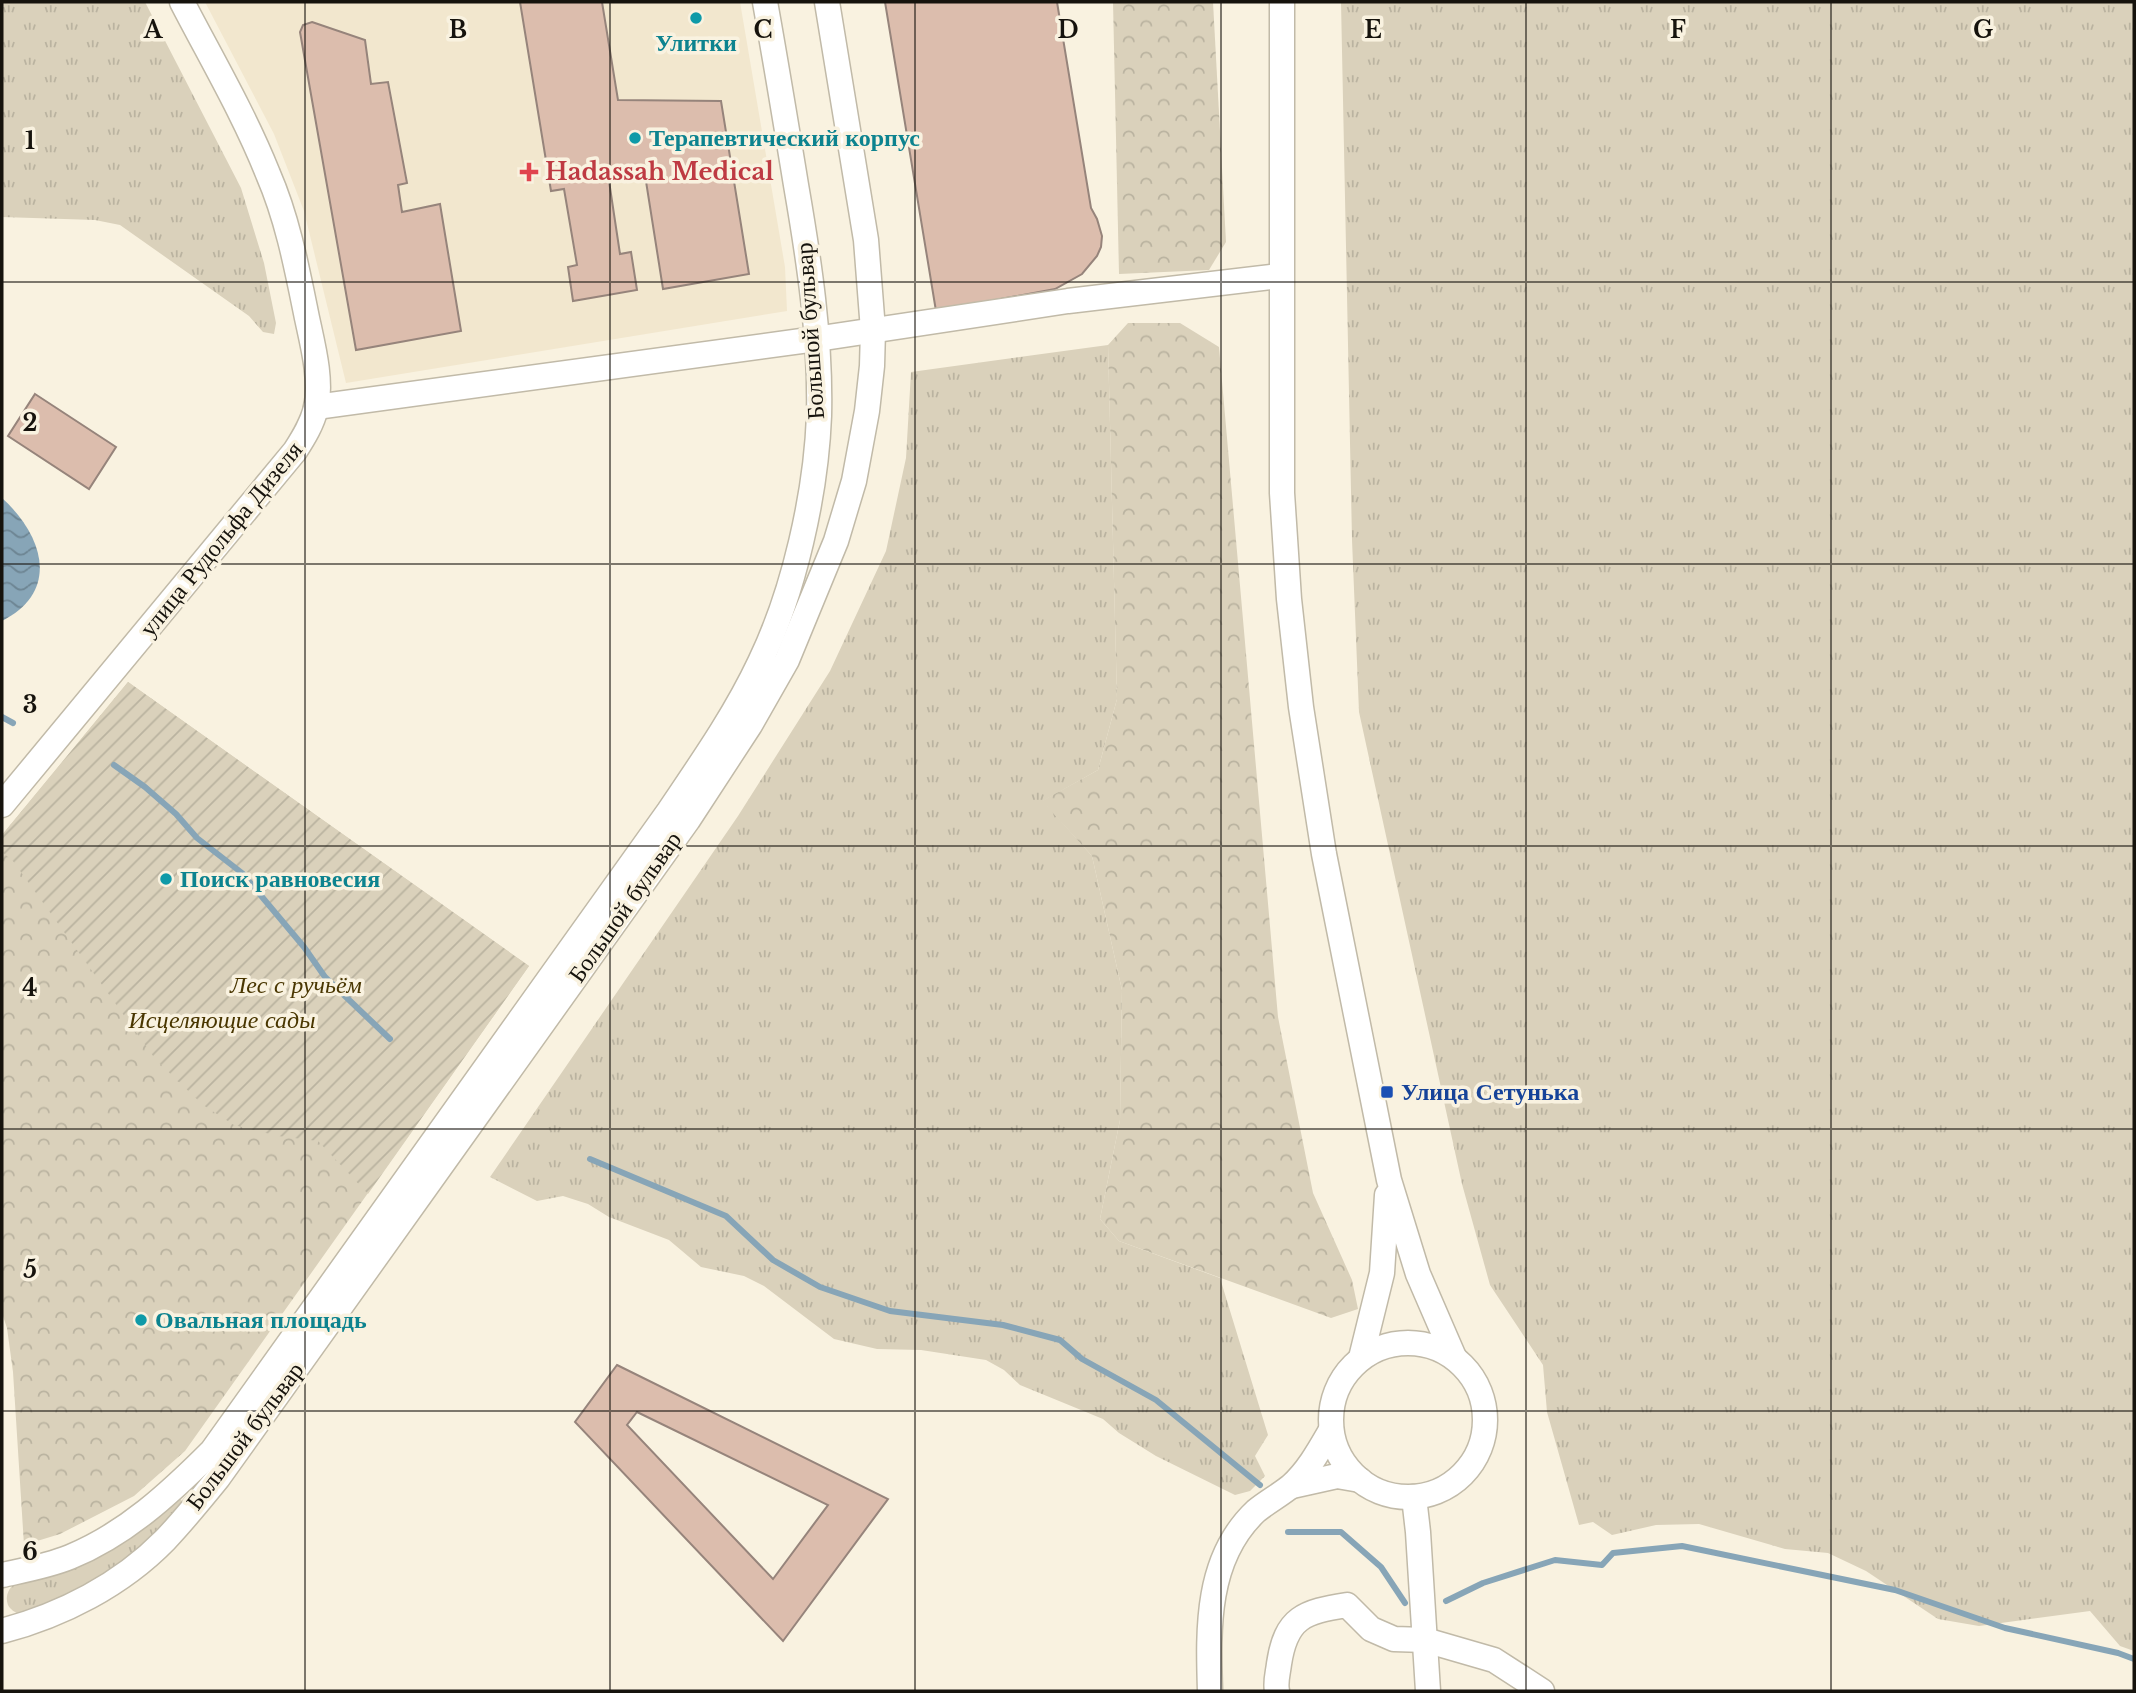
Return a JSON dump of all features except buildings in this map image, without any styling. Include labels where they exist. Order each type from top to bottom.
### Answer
[{"type":"street","name":"улица Рудольфа Дизеля","points":[[2,805],[295,451],[308,431],[316,407],[318,391],[312,343],[290,238],[269,176],[245,121],[181,2]]},
{"type":"street","name":"Большой бульвар","points":[[2,1574],[40,1567],[71,1556],[107,1538],[172,1492],[212,1451],[669,811],[722,732],[761,660],[786,598],[802,538],[819,416],[816,339],[807,249],[765,2]]},
{"type":"street","name":"Большой бульвар","points":[[2,1631],[49,1616],[90,1597],[130,1571],[165,1540],[218,1478],[688,820],[750,726],[788,660],[831,553],[854,481],[872,366],[873,330],[866,240],[827,2]]},
{"type":"street","points":[[1282,2],[1282,493],[1289,598],[1301,707],[1324,854],[1389,1180],[1418,1274],[1454,1357]]},
{"type":"street","points":[[316,407],[816,339],[1068,300],[1280,276]]},
{"type":"street","points":[[1361,1359],[1382,1273],[1389,1180]]},
{"type":"street","points":[[1408,1342],[1433,1346],[1454,1357],[1471,1374],[1482,1395],[1486,1418],[1483,1441],[1473,1462],[1457,1480],[1437,1492],[1414,1497],[1395,1496],[1376,1490],[1360,1480],[1341,1458],[1331,1430],[1334,1396],[1345,1375],[1361,1359],[1383,1346],[1408,1342]]},
{"type":"street","points":[[1210,1691],[1209,1644],[1216,1576],[1230,1542],[1256,1511],[1292,1486],[1310,1465],[1331,1430]]},
{"type":"street","points":[[1292,1486],[1337,1476],[1360,1480]]},
{"type":"street","points":[[1414,1497],[1428,1691]]},
{"type":"street","points":[[1277,1691],[1281,1648],[1292,1624],[1318,1609],[1347,1605],[1371,1629],[1394,1639],[1425,1640],[1494,1660],[1542,1691]]},
{"type":"shaded area","name":"Hadassah Medical","points":[[205,2],[740,2],[785,267],[787,311],[346,383],[304,211],[274,134]]},
{"type":"green space","points":[[2,2],[145,2],[241,188],[264,263],[276,323],[274,334],[263,332],[249,316],[120,225],[95,220],[2,217]]},
{"type":"green space","points":[[1113,2],[1213,2],[1226,242],[1209,270],[1119,274]]},
{"type":"green space","points":[[1341,2],[2134,2],[2134,1651],[2120,1646],[2090,1611],[1979,1626],[1938,1619],[1866,1571],[1828,1553],[1785,1549],[1699,1524],[1656,1525],[1612,1535],[1593,1522],[1579,1525],[1547,1412],[1543,1365],[1490,1285],[1462,1184],[1359,712],[1352,540]]},
{"type":"green space","points":[[1128,323],[1180,323],[1219,347],[1278,1017],[1313,1193],[1352,1280],[1358,1309],[1331,1318],[1119,1241],[1100,1219],[1120,1120],[1122,990],[1092,856],[1042,801],[1098,770],[1117,699],[1108,345]]},
{"type":"green space","points":[[1108,345],[1117,699],[1098,770],[1043,801],[1092,856],[1122,990],[1120,1120],[1100,1219],[1119,1241],[1220,1278],[1268,1435],[1255,1456],[1265,1476],[1250,1491],[1235,1495],[1156,1456],[1119,1433],[1103,1419],[1020,1385],[1004,1370],[986,1360],[921,1350],[877,1349],[834,1339],[764,1286],[744,1276],[701,1267],[669,1240],[609,1217],[588,1204],[563,1196],[537,1201],[490,1177],[738,816],[830,671],[886,551],[906,458],[911,372]]},
{"type":"green space","name":"Исцеляющие сады","points":[[128,682],[529,966],[185,1451],[134,1496],[60,1534],[24,1545],[13,1372],[7,1328],[2,1313],[2,835]]},
{"type":"green space","name":"Лес с ручьём","points":[[128,682],[529,966],[368,1194],[318,1141],[278,1136],[234,1125],[203,1105],[156,1060],[13,861],[2,852],[2,835]]},
{"type":"green space","points":[[179,1498],[182,1501],[154,1535],[114,1570],[42,1608],[20,1614],[9,1606],[7,1596],[13,1585]]},
{"type":"water","points":[[2,498],[28,529],[40,562],[39,579],[33,594],[21,609],[2,621]]},
{"type":"waterway","points":[[2,717],[13,723]]},
{"type":"waterway","points":[[114,765],[145,787],[176,814],[197,838],[242,873],[304,947],[325,977],[390,1039]]},
{"type":"waterway","points":[[590,1159],[726,1216],[773,1260],[820,1287],[890,1311],[1003,1325],[1060,1340],[1082,1359],[1156,1400],[1260,1485]]},
{"type":"waterway","points":[[1288,1532],[1341,1532],[1381,1567],[1405,1603]]},
{"type":"waterway","points":[[1446,1601],[1483,1583],[1555,1560],[1602,1565],[1613,1553],[1682,1546],[1895,1590],[2005,1628],[2134,1659]]},
{"type":"place","name":"Улитки","points":[[696,18]]},
{"type":"place","name":"Терапевтический корпус","points":[[635,138]]},
{"type":"place","name":"Hadassah Medical","points":[[529,172]]},
{"type":"place","name":"Поиск равновесия","points":[[166,879]]},
{"type":"place","name":"Улица Сетунька","points":[[1387,1092]]},
{"type":"place","name":"Овальная площадь","points":[[141,1320]]}]
